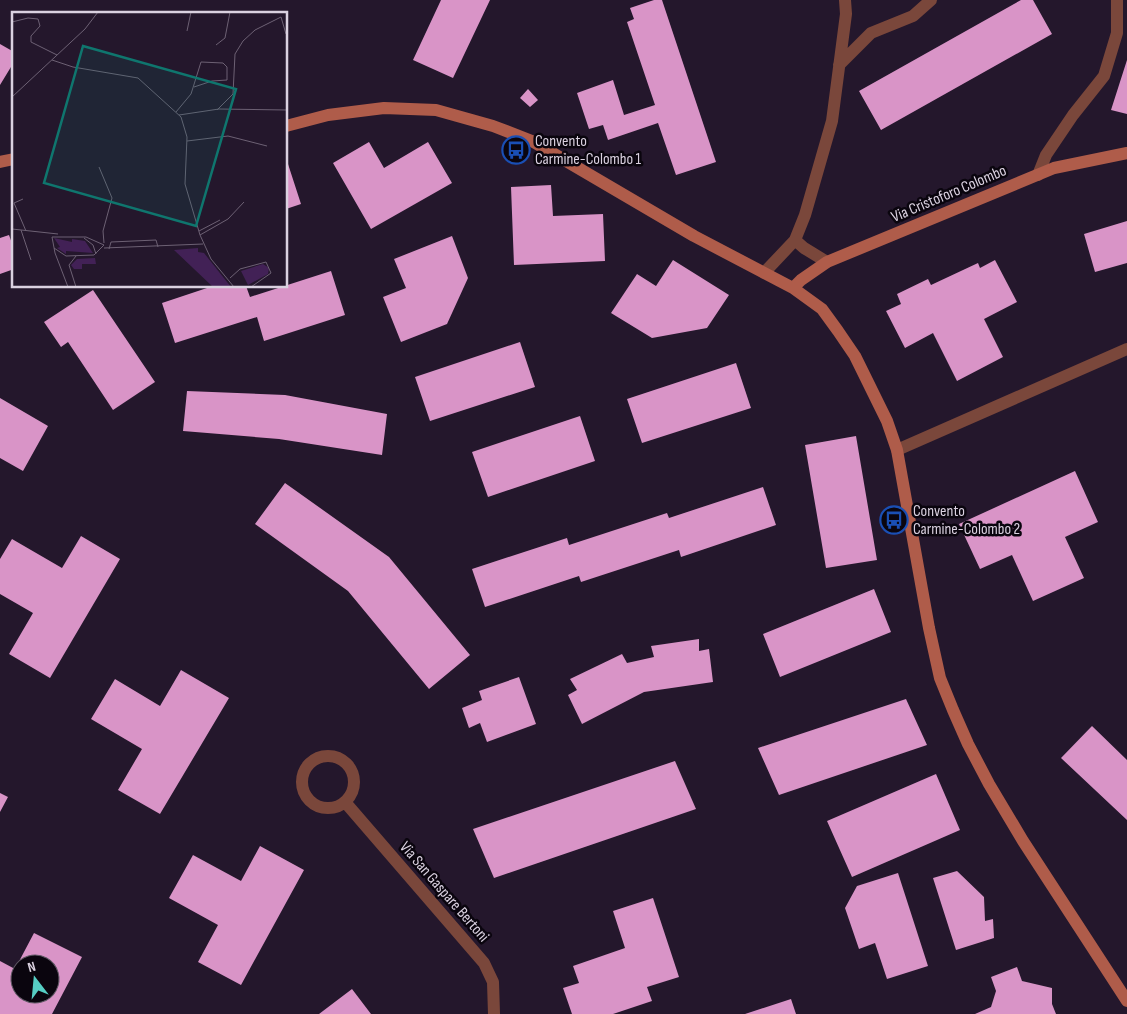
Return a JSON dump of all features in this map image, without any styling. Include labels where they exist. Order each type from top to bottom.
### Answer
[{"type":"main road","points":[[288,125],[328,115],[384,108],[436,110],[493,126],[532,141],[694,236],[793,288],[822,309],[855,356],[887,421],[897,450],[929,628],[940,678],[953,710],[985,776],[1013,825],[1127,1002]]},
{"type":"main road","name":"Via Cristoforo Colombo","points":[[793,288],[827,262],[1054,168],[1127,153]]},
{"type":"street","points":[[764,273],[795,240],[805,214],[832,121],[846,14],[845,0]]},
{"type":"street","points":[[839,65],[871,33],[913,16],[931,0]]},
{"type":"street","points":[[1038,175],[1046,154],[1073,115],[1104,76],[1117,33],[1117,0]]},
{"type":"street","points":[[795,240],[827,262]]},
{"type":"street","points":[[897,450],[1127,349]]},
{"type":"street","points":[[329,756],[339,758],[347,764],[352,773],[354,783],[351,793],[345,802],[336,807],[326,808],[308,800],[303,791],[301,781],[304,771],[310,763],[319,758],[329,756]]},
{"type":"street","name":"Via San Gaspare Bertoni","points":[[345,802],[484,963],[493,982],[494,1014]]},
{"type":"building","points":[[441,0],[490,0],[453,78],[413,60]]},
{"type":"building","points":[[654,0],[662,0],[716,162],[676,175],[658,123],[608,140],[603,125],[589,129],[577,93],[613,80],[624,115],[655,105],[627,22],[634,19],[630,8]]},
{"type":"building","points":[[1021,0],[1033,0],[1052,34],[881,130],[859,91]]},
{"type":"building","points":[[0,44],[12,51],[12,65],[0,85]]},
{"type":"building","points":[[1127,60],[1127,114],[1111,110]]},
{"type":"building","points":[[528,89],[538,100],[530,107],[520,98]]},
{"type":"building","points":[[369,142],[384,168],[428,142],[452,183],[371,229],[333,163]]},
{"type":"building","points":[[288,164],[301,204],[288,208]]},
{"type":"building","points":[[551,185],[553,216],[603,214],[605,261],[514,265],[511,187]]},
{"type":"building","points":[[1127,221],[1127,263],[1095,272],[1084,234]]},
{"type":"building","points":[[9,235],[12,243],[12,270],[0,274],[0,238]]},
{"type":"building","points":[[452,236],[468,278],[447,324],[401,342],[383,297],[406,288],[394,259]]},
{"type":"building","points":[[673,260],[729,295],[707,328],[652,338],[611,313],[637,274],[656,286]]},
{"type":"building","points":[[995,260],[1017,302],[984,319],[1003,357],[957,381],[933,333],[905,348],[886,311],[901,304],[897,294],[928,279],[931,285],[978,263],[980,268]]},
{"type":"building","points":[[331,271],[345,315],[264,341],[257,317],[175,343],[162,303],[207,288],[247,288],[250,297],[278,288],[288,288],[288,285]]},
{"type":"building","points":[[93,290],[155,382],[113,410],[68,342],[61,347],[44,322]]},
{"type":"building","points":[[520,342],[535,387],[430,421],[415,377]]},
{"type":"building","points":[[736,363],[751,408],[642,443],[627,399]]},
{"type":"building","points":[[187,391],[285,395],[387,414],[382,455],[279,439],[183,431]]},
{"type":"building","points":[[0,398],[48,426],[23,471],[0,458]]},
{"type":"building","points":[[580,416],[595,461],[488,497],[472,452]]},
{"type":"building","points":[[856,436],[877,560],[826,568],[805,445]]},
{"type":"building","points":[[1075,471],[1098,522],[1065,537],[1084,578],[1033,601],[1012,555],[980,569],[959,524]]},
{"type":"building","points":[[285,483],[389,557],[470,655],[429,689],[348,591],[255,524]]},
{"type":"building","points":[[763,487],[776,525],[681,557],[679,550],[581,582],[579,576],[485,607],[472,569],[567,538],[569,545],[667,513],[669,518]]},
{"type":"building","points":[[81,536],[120,559],[50,678],[9,654],[33,613],[0,594],[0,559],[12,539],[62,568]]},
{"type":"building","points":[[874,589],[891,632],[780,677],[763,634]]},
{"type":"building","points":[[699,639],[699,651],[709,649],[713,682],[644,692],[582,724],[568,695],[577,690],[570,679],[622,654],[627,663],[654,657],[651,646]]},
{"type":"building","points":[[181,670],[229,698],[160,814],[118,790],[142,749],[91,719],[115,679],[160,706]]},
{"type":"building","points":[[519,677],[536,724],[487,742],[480,723],[469,728],[462,708],[482,700],[479,691]]},
{"type":"building","points":[[906,699],[927,745],[779,795],[758,748]]},
{"type":"building","points":[[1092,726],[1127,760],[1127,820],[1061,758]]},
{"type":"building","points":[[675,761],[696,809],[494,878],[473,829]]},
{"type":"building","points":[[936,774],[960,830],[852,877],[827,821]]},
{"type":"building","points":[[0,793],[8,797],[0,812]]},
{"type":"building","points":[[260,846],[304,870],[241,985],[198,962],[218,925],[169,898],[193,855],[241,881]]},
{"type":"building","points":[[957,871],[984,897],[985,921],[993,919],[994,938],[956,950],[933,878]]},
{"type":"building","points":[[898,873],[928,966],[887,979],[875,943],[859,949],[845,908],[857,886]]},
{"type":"building","points":[[653,898],[679,977],[647,987],[652,1001],[613,1014],[572,1014],[563,988],[579,983],[573,966],[625,948],[613,911]]},
{"type":"building","points":[[34,933],[82,957],[60,999],[60,954],[23,954]]},
{"type":"building","points":[[0,961],[10,966],[10,1004],[57,1004],[52,1014],[0,1014]]},
{"type":"building","points":[[1017,967],[1022,981],[1052,988],[1052,1004],[1056,1014],[975,1014],[991,1007],[996,991],[991,977]]},
{"type":"building","points":[[352,989],[371,1014],[319,1014]]},
{"type":"building","points":[[791,999],[796,1014],[745,1014]]},
{"type":"place","name":"Convento Carmine-Colombo 1","points":[[516,150]]},
{"type":"place","name":"Convento Carmine-Colombo 2","points":[[894,520]]}]
